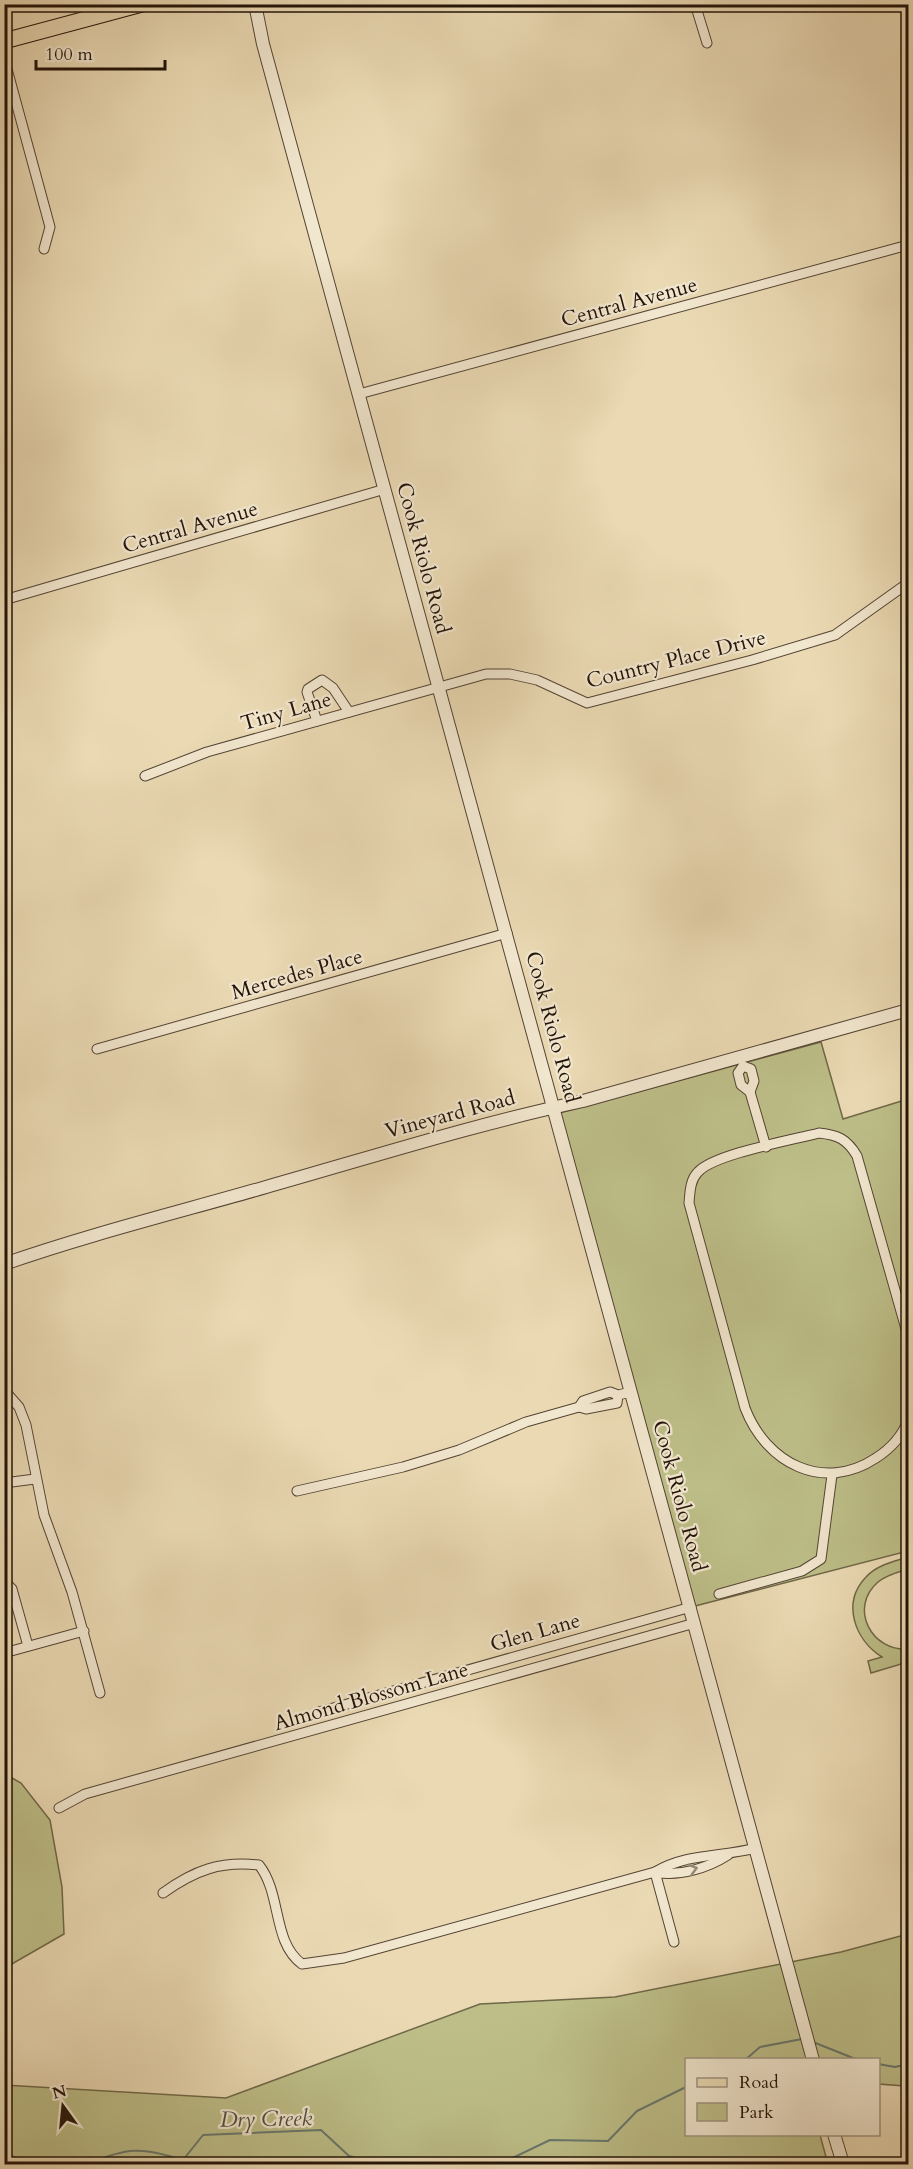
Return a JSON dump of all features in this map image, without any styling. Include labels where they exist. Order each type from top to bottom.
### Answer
[{"type":"main road","points":[[4,41],[142,4]]},
{"type":"street","name":"Cook Riolo Road","points":[[255,4],[263,44],[812,2058]]},
{"type":"street","points":[[695,4],[707,43]]},
{"type":"street","points":[[4,58],[50,227],[44,249]]},
{"type":"street","name":"Central Avenue","points":[[359,394],[909,245]]},
{"type":"street","name":"Central Avenue","points":[[4,600],[385,489]]},
{"type":"street","name":"Country Place Drive","points":[[439,687],[486,674],[510,674],[537,680],[587,703],[752,660],[835,635],[909,583]]},
{"type":"street","points":[[317,721],[307,692],[322,680],[333,688],[349,712]]},
{"type":"street","name":"Tiny Lane","points":[[145,776],[207,752],[439,687]]},
{"type":"street","name":"Mercedes Place","points":[[97,1049],[507,933]]},
{"type":"street","name":"Vineyard Road","points":[[4,1264],[180,1210],[554,1107],[742,1062],[909,1010]]},
{"type":"street","points":[[742,1062],[751,1069],[754,1082],[750,1092],[766,1147]]},
{"type":"street","points":[[909,1336],[906,1316],[857,1156],[849,1143],[836,1134],[819,1133],[714,1161],[698,1172],[690,1187],[689,1203],[745,1408],[753,1429],[768,1449],[790,1464],[832,1475],[865,1465],[889,1450],[909,1420]]},
{"type":"street","points":[[4,1390],[19,1407],[26,1425],[44,1515],[84,1631],[100,1693]]},
{"type":"street","points":[[297,1491],[403,1467],[459,1450],[526,1422],[579,1407],[583,1401],[599,1401],[610,1392],[618,1395],[631,1392]]},
{"type":"street","points":[[718,1594],[802,1571],[815,1565],[821,1559],[832,1475]]},
{"type":"street","points":[[4,1484],[35,1479]]},
{"type":"street","points":[[4,1581],[12,1589],[28,1646]]},
{"type":"street","name":"Glen Lane","points":[[319,1712],[691,1607]]},
{"type":"street","name":"Almond Blossom Lane","points":[[59,1808],[85,1794],[695,1623]]},
{"type":"street","points":[[4,1653],[84,1631]]},
{"type":"street","points":[[164,1893],[189,1874],[215,1867],[259,1865],[268,1877],[291,1956],[302,1964],[344,1958],[655,1872],[668,1875],[684,1872],[717,1862],[728,1855],[756,1848]]},
{"type":"street","points":[[655,1872],[674,1942]]},
{"type":"street","points":[[835,2136],[843,2164]]},
{"type":"green space","points":[[821,1042],[843,1119],[908,1099],[908,1551],[691,1607],[556,1114]]},
{"type":"green space","points":[[908,1557],[908,1569],[885,1577],[869,1592],[865,1604],[865,1615],[868,1626],[875,1636],[895,1648],[908,1649],[908,1662],[871,1673],[868,1661],[882,1657],[873,1650],[858,1631],[854,1620],[854,1598],[858,1587],[870,1573],[886,1564]]},
{"type":"green space","points":[[5,1774],[21,1783],[50,1820],[62,1887],[64,1934],[5,1968]]},
{"type":"green space","points":[[908,1934],[908,2098],[904,2086],[880,2084],[880,2058],[685,2058],[685,2136],[820,2136],[828,2164],[5,2164],[4,2085],[226,2098],[480,2004],[615,1997],[841,1952]]},
{"type":"waterway","name":"Dry Creek","points":[[747,2058],[760,2047],[802,2039]]},
{"type":"waterway","name":"Dry Creek","points":[[813,2042],[853,2058]]},
{"type":"waterway","name":"Dry Creek","points":[[880,2064],[895,2067],[908,2064]]},
{"type":"waterway","name":"Dry Creek","points":[[500,2164],[550,2140],[608,2141],[637,2111],[685,2087]]},
{"type":"waterway","name":"Dry Creek","points":[[88,2164],[114,2154],[135,2151],[156,2153],[183,2160],[203,2135],[321,2130],[349,2156],[378,2164]]},
{"type":"waterway","name":"Dry Creek","points":[[4,2152],[27,2164]]}]
